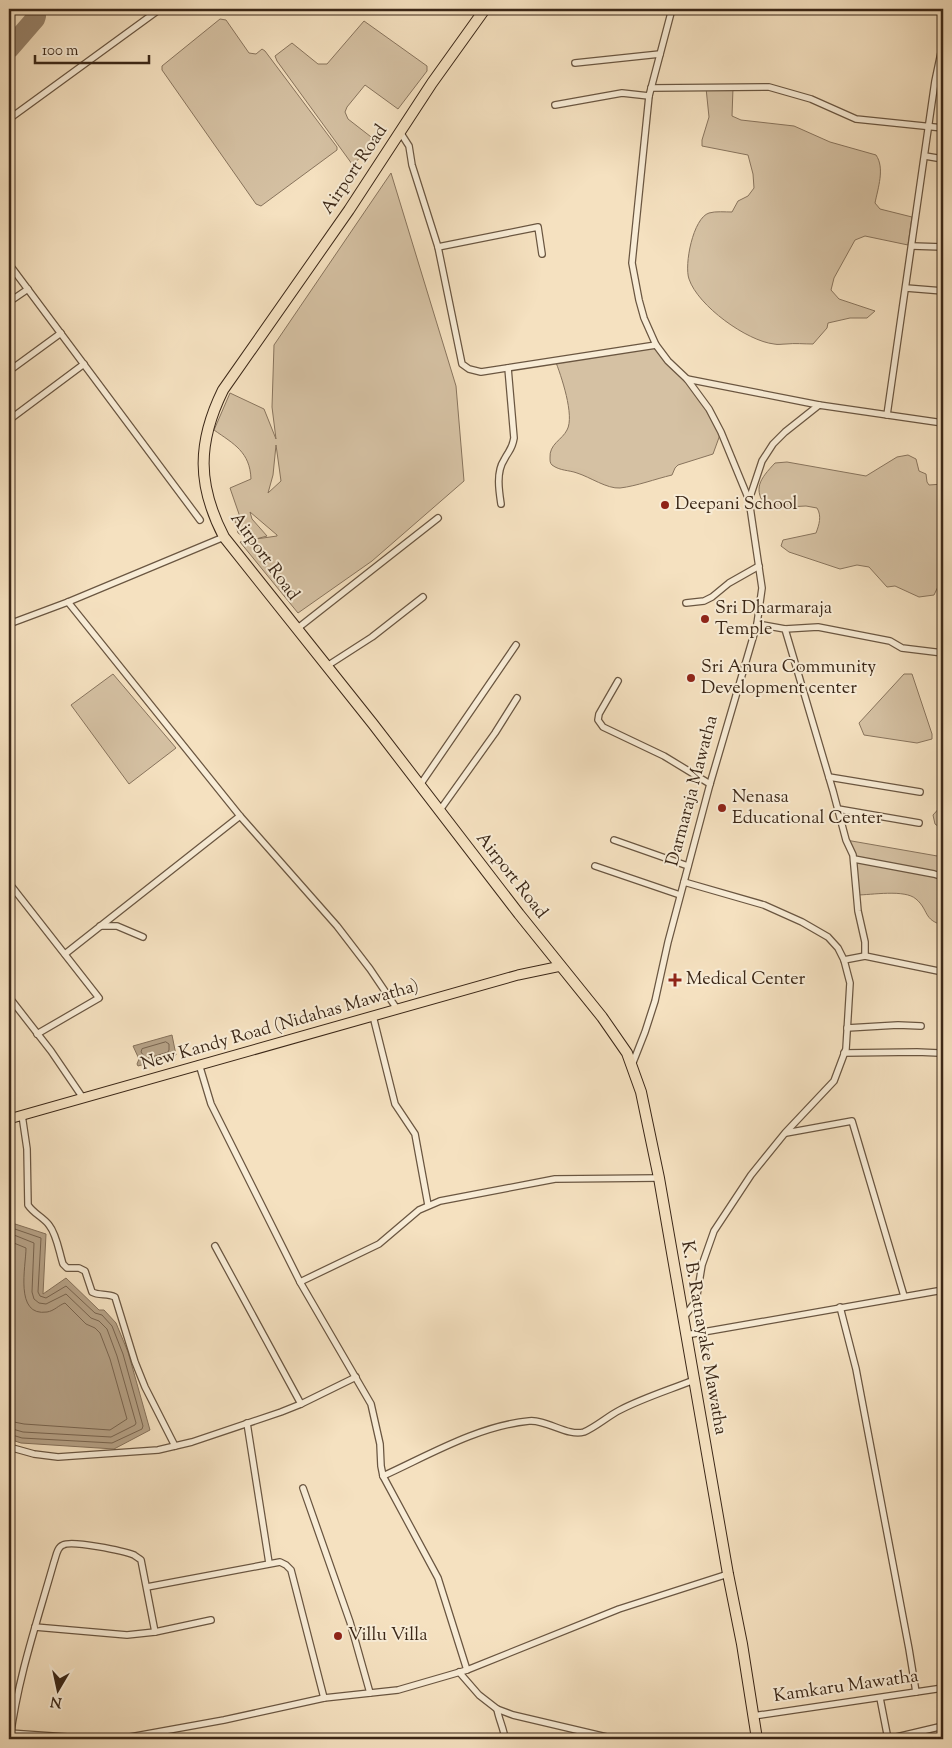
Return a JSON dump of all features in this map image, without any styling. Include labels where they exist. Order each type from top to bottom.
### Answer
[{"type":"highway","name":"Airport Road","points":[[485,9],[349,210],[231,377],[215,407],[204,441],[202,467],[207,496],[224,537],[298,628],[561,966]]},
{"type":"highway","name":"K. B. Ratnayake Mawatha","points":[[561,966],[611,1029],[627,1053],[637,1078],[646,1111],[742,1644],[757,1739]]},
{"type":"main road","name":"New Kandy Road (Nidahas Mawatha)","points":[[9,1119],[397,1009],[545,968],[561,966]]},
{"type":"street","points":[[9,119],[160,9]]},
{"type":"street","points":[[672,9],[649,96],[632,263],[644,318],[656,345],[668,361],[687,379],[709,409],[721,432],[748,500]]},
{"type":"street","points":[[887,415],[935,81],[943,43]]},
{"type":"street","points":[[575,63],[660,54]]},
{"type":"street","points":[[935,81],[943,82]]},
{"type":"street","points":[[651,88],[769,87],[811,100],[856,119],[943,128]]},
{"type":"street","points":[[555,105],[622,93],[649,96]]},
{"type":"street","points":[[400,132],[409,146],[412,165],[438,246],[462,364],[470,369],[481,372],[656,345]]},
{"type":"street","points":[[925,156],[943,159]]},
{"type":"street","points":[[438,246],[538,227],[542,254]]},
{"type":"street","points":[[912,246],[943,247]]},
{"type":"street","name":"Airport Road","points":[[9,264],[200,520]]},
{"type":"street","points":[[906,288],[943,291]]},
{"type":"street","points":[[9,302],[28,289]]},
{"type":"street","points":[[9,371],[61,333]]},
{"type":"street","points":[[9,420],[84,364]]},
{"type":"street","points":[[501,504],[499,488],[500,469],[503,460],[512,448],[514,438],[508,368]]},
{"type":"street","points":[[687,379],[819,405],[943,423]]},
{"type":"street","name":"Darmaraja Mawatha","points":[[632,1065],[655,1001],[680,895],[710,784],[757,624],[762,588],[748,500],[762,461],[773,444],[819,405]]},
{"type":"street","points":[[298,628],[438,518]]},
{"type":"street","points":[[9,624],[68,602],[224,537]]},
{"type":"street","points":[[686,603],[704,601],[712,597],[729,583],[759,566]]},
{"type":"street","points":[[327,666],[372,637],[423,596]]},
{"type":"street","points":[[68,602],[240,816],[337,926],[375,976],[397,1009]]},
{"type":"street","points":[[757,624],[785,629],[818,627],[890,641],[902,648],[943,653]]},
{"type":"street","points":[[785,629],[846,840],[854,859],[858,911],[865,942],[865,956]]},
{"type":"street","points":[[420,784],[516,645]]},
{"type":"street","points":[[618,681],[599,714],[598,720],[603,727],[664,756],[710,784]]},
{"type":"street","points":[[440,810],[495,733],[517,698]]},
{"type":"street","points":[[829,777],[920,792]]},
{"type":"street","points":[[838,809],[919,823]]},
{"type":"street","points":[[64,954],[240,816]]},
{"type":"street","points":[[614,840],[688,866]]},
{"type":"street","points":[[854,859],[943,877]]},
{"type":"street","points":[[595,866],[680,895]]},
{"type":"street","points":[[683,1319],[696,1301],[702,1265],[714,1231],[751,1175],[785,1133],[834,1081],[844,1053],[850,983],[844,960],[838,948],[828,937],[802,922],[764,905],[684,882]]},
{"type":"street","points":[[9,883],[99,998],[37,1034]]},
{"type":"street","points":[[100,926],[117,926],[143,937]]},
{"type":"street","points":[[844,960],[865,956],[943,972]]},
{"type":"street","points":[[9,997],[51,1050],[83,1098]]},
{"type":"street","points":[[373,1016],[395,1104],[415,1134],[428,1205]]},
{"type":"street","points":[[847,1028],[898,1024],[921,1026]]},
{"type":"street","points":[[844,1053],[939,1053]]},
{"type":"street","points":[[199,1064],[211,1104],[300,1282],[371,1404],[377,1424],[383,1476],[438,1578],[467,1670]]},
{"type":"street","points":[[22,1115],[27,1149],[28,1206],[32,1212],[47,1222],[52,1228],[63,1264],[67,1268],[79,1268],[84,1271],[92,1292],[96,1294],[110,1294],[114,1297],[145,1387],[175,1446]]},
{"type":"street","points":[[785,1133],[852,1121],[904,1296]]},
{"type":"street","points":[[300,1282],[379,1244],[419,1210],[428,1205],[459,1197],[555,1179],[659,1178]]},
{"type":"street","points":[[215,1246],[301,1404]]},
{"type":"street","points":[[686,1335],[943,1290]]},
{"type":"street","points":[[840,1307],[856,1369],[916,1692]]},
{"type":"street","points":[[9,1447],[34,1454],[58,1457],[158,1450],[247,1423],[301,1404],[356,1377]]},
{"type":"street","points":[[383,1476],[504,1424],[531,1420],[577,1433],[585,1431],[621,1410],[694,1380]]},
{"type":"street","points":[[247,1423],[269,1564]]},
{"type":"street","points":[[303,1488],[350,1622],[370,1693]]},
{"type":"street","points":[[96,1739],[10,1735],[20,1678],[59,1549],[62,1545],[72,1543],[84,1544],[135,1555],[141,1560],[155,1632]]},
{"type":"street","points":[[147,1587],[280,1562],[286,1565],[291,1570],[324,1698]]},
{"type":"street","points":[[119,1739],[224,1720],[324,1698],[398,1690],[467,1670],[619,1609],[728,1574]]},
{"type":"street","points":[[35,1627],[128,1635],[155,1632],[211,1620]]},
{"type":"street","points":[[458,1672],[479,1695],[497,1710],[615,1739]]},
{"type":"street","name":"Kamkaru Mawatha","points":[[753,1716],[943,1688]]},
{"type":"street","points":[[880,1698],[888,1739],[943,1726]]},
{"type":"street","points":[[497,1710],[505,1739]]},
{"type":"shaded area","points":[[220,19],[226,20],[249,53],[256,54],[262,49],[265,51],[337,147],[337,150],[261,206],[256,204],[162,70],[162,66]]},
{"type":"shaded area","points":[[364,21],[427,66],[427,71],[398,109],[365,85],[347,107],[345,112],[348,119],[375,140],[352,164],[275,56],[292,43],[318,64],[327,64]]},
{"type":"shaded area","points":[[706,88],[733,88],[732,116],[741,120],[794,126],[830,142],[876,155],[879,160],[880,172],[875,203],[880,209],[912,217],[908,245],[865,236],[855,240],[834,278],[831,290],[839,299],[875,311],[867,318],[850,318],[828,323],[827,328],[813,344],[776,344],[751,336],[725,321],[702,300],[694,289],[689,279],[688,263],[691,243],[698,223],[709,213],[732,212],[738,201],[748,196],[754,188],[753,174],[748,155],[702,146],[709,117]]},
{"type":"shaded area","points":[[391,173],[456,386],[464,481],[372,561],[298,613],[240,542],[249,540],[238,533],[235,521],[240,517],[230,488],[251,479],[250,470],[248,462],[240,450],[214,430],[230,393],[264,409],[276,439],[272,407],[274,345]],"holes":[[[276,445],[281,481],[268,493],[273,475]],[[250,512],[277,535],[277,536],[256,539],[267,536],[252,519]]]},
{"type":"shaded area","points":[[656,345],[687,379],[721,432],[713,454],[678,465],[672,475],[620,488],[610,487],[552,465],[550,463],[550,453],[565,434],[569,424],[566,395],[555,360]]},
{"type":"shaded area","points":[[908,455],[916,459],[919,471],[926,474],[929,485],[943,484],[943,576],[934,595],[919,597],[895,586],[887,587],[869,567],[857,565],[840,569],[789,552],[781,546],[783,540],[816,533],[820,517],[817,508],[806,506],[767,508],[760,495],[760,484],[765,474],[775,463],[787,462],[866,476],[897,457]]},
{"type":"shaded area","points":[[113,674],[176,748],[129,784],[71,705]]},
{"type":"shaded area","points":[[904,674],[912,674],[932,739],[917,743],[864,735],[859,723]]},
{"type":"shaded area","points":[[943,804],[943,830],[935,824],[933,815]]},
{"type":"shaded area","points":[[846,840],[943,857],[943,925],[932,920],[920,903],[911,896],[896,893],[857,895],[855,865]]},
{"type":"water","points":[[172,1035],[176,1055],[138,1066],[139,1059],[133,1046]]},
{"type":"water","points":[[9,1222],[46,1234],[43,1294],[66,1278],[99,1310],[104,1310],[116,1323],[128,1352],[150,1430],[114,1449],[21,1443],[9,1439]]},
{"type":"taxiway","points":[[9,49],[35,19],[36,16],[33,9]]},
{"type":"place","name":"Deepani School","points":[[665,505]]},
{"type":"place","name":"Sri Dharmaraja Temple","points":[[705,619]]},
{"type":"place","name":"Sri Anura Community Development center","points":[[691,678]]},
{"type":"place","name":"Nenasa Educational Center","points":[[722,808]]},
{"type":"place","name":"Medical Center","points":[[675,980]]},
{"type":"place","name":"Villu Villa","points":[[338,1636]]}]
